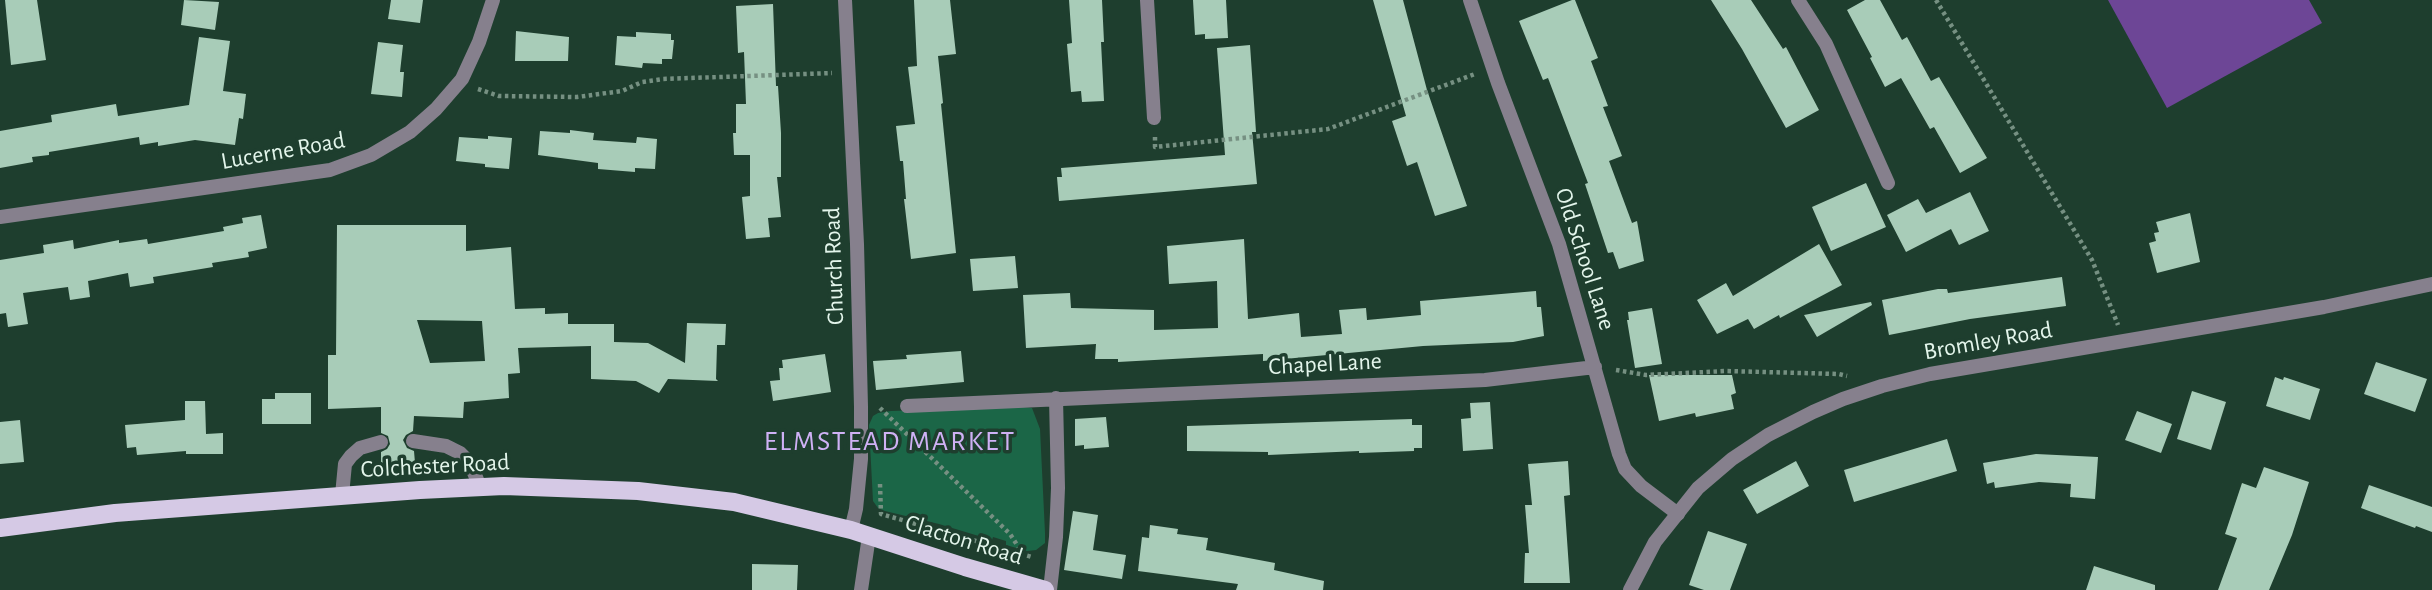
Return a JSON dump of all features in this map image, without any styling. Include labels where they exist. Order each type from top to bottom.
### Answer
[{"type":"main road","name":"Colchester Road","points":[[0,528],[114,513],[341,495],[505,486],[638,491],[734,502],[860,533]]},
{"type":"main road","name":"Clacton Road","points":[[860,533],[1047,590]]},
{"type":"street","name":"Lucerne Road","points":[[0,217],[343,166],[371,155],[410,132],[442,103],[462,79],[479,42],[493,0]]},
{"type":"street","name":"Church Road","points":[[845,0],[857,244],[861,459],[856,509],[860,533],[860,590]]},
{"type":"street","points":[[1147,0],[1154,118]]},
{"type":"street","name":"Old School Lane","points":[[1470,0],[1559,244],[1625,469],[1641,486],[1678,514]]},
{"type":"street","points":[[1798,0],[1826,44],[1888,183]]},
{"type":"street","name":"Bromley Road","points":[[1630,590],[1655,542],[1698,488],[1749,447],[1813,412],[1882,386],[1930,374],[2324,307],[2432,284]]},
{"type":"street","name":"Chapel Lane","points":[[907,407],[1485,380],[1595,367]]},
{"type":"street","points":[[1047,590],[1056,537],[1056,398]]},
{"type":"street","points":[[413,441],[446,446],[460,453],[470,463],[480,487]]},
{"type":"street","points":[[341,495],[345,464],[351,456],[360,448],[381,442]]},
{"type":"path","points":[[1936,0],[2092,260],[2124,340]]},
{"type":"path","points":[[1154,118],[1155,147],[1328,129],[1493,68]]},
{"type":"path","points":[[462,79],[482,91],[499,96],[577,97],[622,91],[642,82],[663,79],[848,72]]},
{"type":"path","points":[[1595,367],[1646,375],[1726,371],[1839,374],[1882,386]]},
{"type":"path","points":[[860,407],[907,407]]},
{"type":"path","points":[[878,407],[878,417]]},
{"type":"path","points":[[878,407],[1010,534],[1023,555]]},
{"type":"path","points":[[880,472],[881,514],[1032,557]]},
{"type":"green space","points":[[1032,408],[1040,429],[1045,543],[1036,550],[1027,551],[1006,545],[1006,541],[993,537],[992,540],[885,511],[878,508],[873,501],[869,425],[873,416],[891,411]]},
{"type":"shaded area","points":[[2108,0],[2309,0],[2322,23],[2167,108]]},
{"type":"building","points":[[5,0],[37,0],[46,60],[11,65]]},
{"type":"building","points":[[184,0],[219,2],[215,30],[181,25]]},
{"type":"building","points":[[391,0],[423,0],[420,23],[388,19]]},
{"type":"building","points":[[914,0],[950,0],[956,54],[938,56],[956,253],[911,259],[903,161],[900,161],[896,126],[915,124],[908,67],[917,66]]},
{"type":"building","points":[[1069,0],[1102,0],[1104,101],[1082,102],[1081,91],[1071,92],[1067,44],[1072,43]]},
{"type":"building","points":[[1193,0],[1226,0],[1228,38],[1205,39],[1205,34],[1195,35]]},
{"type":"building","points":[[1373,0],[1403,0],[1427,90],[1467,206],[1435,216],[1417,162],[1407,166],[1392,121],[1406,116]]},
{"type":"building","points":[[1575,0],[1598,58],[1591,61],[1608,106],[1603,107],[1622,156],[1609,161],[1632,223],[1637,221],[1644,261],[1619,269],[1613,252],[1608,253],[1585,184],[1588,183],[1548,78],[1543,80],[1519,21]]},
{"type":"building","points":[[1711,0],[1751,0],[1783,49],[1786,47],[1819,110],[1786,128]]},
{"type":"building","points":[[1865,0],[1880,0],[1902,40],[1907,37],[1931,81],[1939,77],[1987,158],[1960,173],[1934,127],[1930,129],[1901,78],[1885,87],[1847,10]]},
{"type":"building","points":[[773,4],[781,133],[781,177],[777,177],[781,217],[768,218],[770,237],[746,239],[742,197],[750,196],[750,155],[734,155],[733,133],[736,133],[736,104],[746,104],[744,52],[738,53],[736,6]]},
{"type":"building","points":[[516,31],[569,37],[568,61],[515,61]]},
{"type":"building","points":[[636,32],[671,34],[671,40],[674,40],[672,59],[662,59],[662,64],[643,63],[642,68],[615,65],[617,36],[636,37]]},
{"type":"building","points":[[199,37],[230,41],[223,91],[246,94],[243,119],[239,118],[235,145],[195,140],[158,146],[158,142],[140,145],[139,137],[49,152],[49,155],[32,157],[33,162],[0,168],[0,131],[52,122],[51,115],[116,104],[118,116],[189,105]]},
{"type":"building","points":[[378,42],[403,45],[400,72],[404,72],[402,97],[371,94]]},
{"type":"building","points":[[1250,45],[1256,132],[1252,132],[1257,184],[1059,201],[1057,177],[1062,177],[1061,168],[1225,155],[1217,48]]},
{"type":"building","points":[[570,130],[594,133],[593,140],[636,143],[637,137],[657,139],[655,169],[635,168],[635,172],[598,169],[598,163],[538,155],[540,131],[570,133]]},
{"type":"building","points":[[488,136],[512,138],[509,169],[456,161],[459,137],[488,139]]},
{"type":"building","points":[[1866,183],[1886,227],[1831,251],[1812,207]]},
{"type":"building","points":[[1970,192],[1989,231],[1959,245],[1951,229],[1906,252],[1887,215],[1918,199],[1926,213]]},
{"type":"building","points":[[2190,213],[2200,262],[2157,273],[2149,243],[2156,241],[2154,233],[2159,232],[2156,222]]},
{"type":"building","points":[[261,215],[267,248],[248,252],[249,257],[212,263],[213,267],[153,277],[154,283],[130,287],[128,273],[88,281],[90,297],[70,300],[68,287],[23,293],[28,324],[8,327],[6,313],[0,314],[0,260],[44,253],[43,245],[73,240],[74,249],[119,240],[119,243],[147,239],[148,244],[224,231],[223,227],[243,223],[242,218]]},
{"type":"building","points":[[337,225],[466,225],[466,251],[511,247],[515,309],[545,308],[545,314],[568,313],[568,324],[614,324],[614,342],[648,343],[685,363],[687,323],[726,324],[725,345],[717,345],[718,381],[668,379],[659,393],[636,381],[591,379],[591,346],[518,348],[520,373],[508,374],[509,398],[464,402],[463,418],[414,416],[413,431],[403,440],[407,448],[414,451],[415,463],[381,464],[381,452],[390,444],[388,436],[381,433],[381,407],[328,409],[328,355],[336,355]],"holes":[[[417,320],[482,321],[485,361],[430,363]]]},
{"type":"building","points":[[1244,239],[1248,319],[1299,313],[1301,337],[1342,334],[1339,310],[1366,308],[1367,320],[1421,315],[1420,301],[1536,291],[1537,307],[1541,307],[1544,336],[1513,342],[1423,346],[1263,361],[1263,354],[1118,362],[1118,359],[1095,359],[1096,344],[1026,348],[1023,295],[1070,293],[1071,308],[1154,310],[1154,330],[1218,328],[1217,281],[1169,284],[1167,246]]},
{"type":"building","points":[[1819,244],[1842,285],[1754,329],[1748,319],[1717,334],[1697,300],[1726,283],[1733,296]]},
{"type":"building","points":[[1015,256],[1018,288],[973,291],[970,259]]},
{"type":"building","points":[[2062,277],[2066,306],[1970,319],[1889,335],[1882,300],[1938,289],[1947,289],[1948,293]]},
{"type":"building","points":[[1871,302],[1872,305],[1817,337],[1804,315]]},
{"type":"building","points":[[1652,308],[1662,364],[1635,368],[1628,312]]},
{"type":"building","points":[[961,351],[964,382],[876,390],[873,361],[907,359],[906,355]]},
{"type":"building","points":[[825,354],[831,392],[773,401],[770,381],[780,380],[779,368],[783,368],[782,360]]},
{"type":"building","points":[[2376,362],[2427,379],[2415,412],[2364,394]]},
{"type":"building","points":[[1649,375],[1732,375],[1736,393],[1731,395],[1734,409],[1696,417],[1695,413],[1659,421]]},
{"type":"building","points":[[2275,377],[2283,380],[2284,377],[2320,389],[2310,420],[2266,406]]},
{"type":"building","points":[[2192,391],[2226,402],[2211,450],[2177,439]]},
{"type":"building","points":[[275,393],[311,393],[311,424],[262,424],[262,399],[275,399]]},
{"type":"building","points":[[185,401],[205,401],[206,434],[223,433],[223,454],[186,454],[186,451],[137,455],[136,447],[127,448],[125,425],[185,420]]},
{"type":"building","points":[[1490,402],[1493,449],[1463,451],[1461,419],[1471,418],[1470,403]]},
{"type":"building","points":[[2137,411],[2172,424],[2161,453],[2125,440]]},
{"type":"building","points":[[1106,417],[1109,447],[1084,449],[1084,445],[1075,446],[1075,419]]},
{"type":"building","points":[[1412,419],[1412,425],[1422,425],[1422,448],[1414,448],[1414,451],[1268,455],[1268,452],[1187,451],[1187,426]]},
{"type":"building","points":[[20,420],[24,462],[0,464],[0,422]]},
{"type":"building","points":[[1947,439],[1957,471],[1854,502],[1844,470]]},
{"type":"building","points":[[2036,454],[2098,457],[2095,499],[2070,497],[2071,484],[2039,482],[1995,488],[1994,482],[1987,484],[1983,463]]},
{"type":"building","points":[[1568,461],[1570,495],[1564,496],[1570,583],[1524,583],[1525,553],[1529,553],[1525,505],[1532,505],[1528,464]]},
{"type":"building","points":[[1796,461],[1809,486],[1757,514],[1743,490]]},
{"type":"building","points":[[2264,467],[2309,482],[2292,535],[2269,590],[2218,590],[2237,538],[2225,534],[2242,483],[2256,488]]},
{"type":"building","points":[[2369,485],[2432,507],[2432,532],[2361,508]]},
{"type":"building","points":[[1073,511],[1098,515],[1093,550],[1126,555],[1122,579],[1064,570]]},
{"type":"building","points":[[1150,525],[1178,529],[1177,534],[1208,538],[1206,550],[1275,563],[1274,570],[1324,581],[1323,590],[1236,590],[1238,584],[1138,571],[1142,537],[1149,538]]},
{"type":"building","points":[[1708,531],[1747,544],[1730,590],[1704,590],[1689,585]]},
{"type":"building","points":[[752,564],[798,565],[797,590],[752,590]]},
{"type":"building","points":[[2094,566],[2155,585],[2155,590],[2086,590]]},
{"type":"district","name":"ELMSTEAD MARKET","points":[[890,442]]}]
